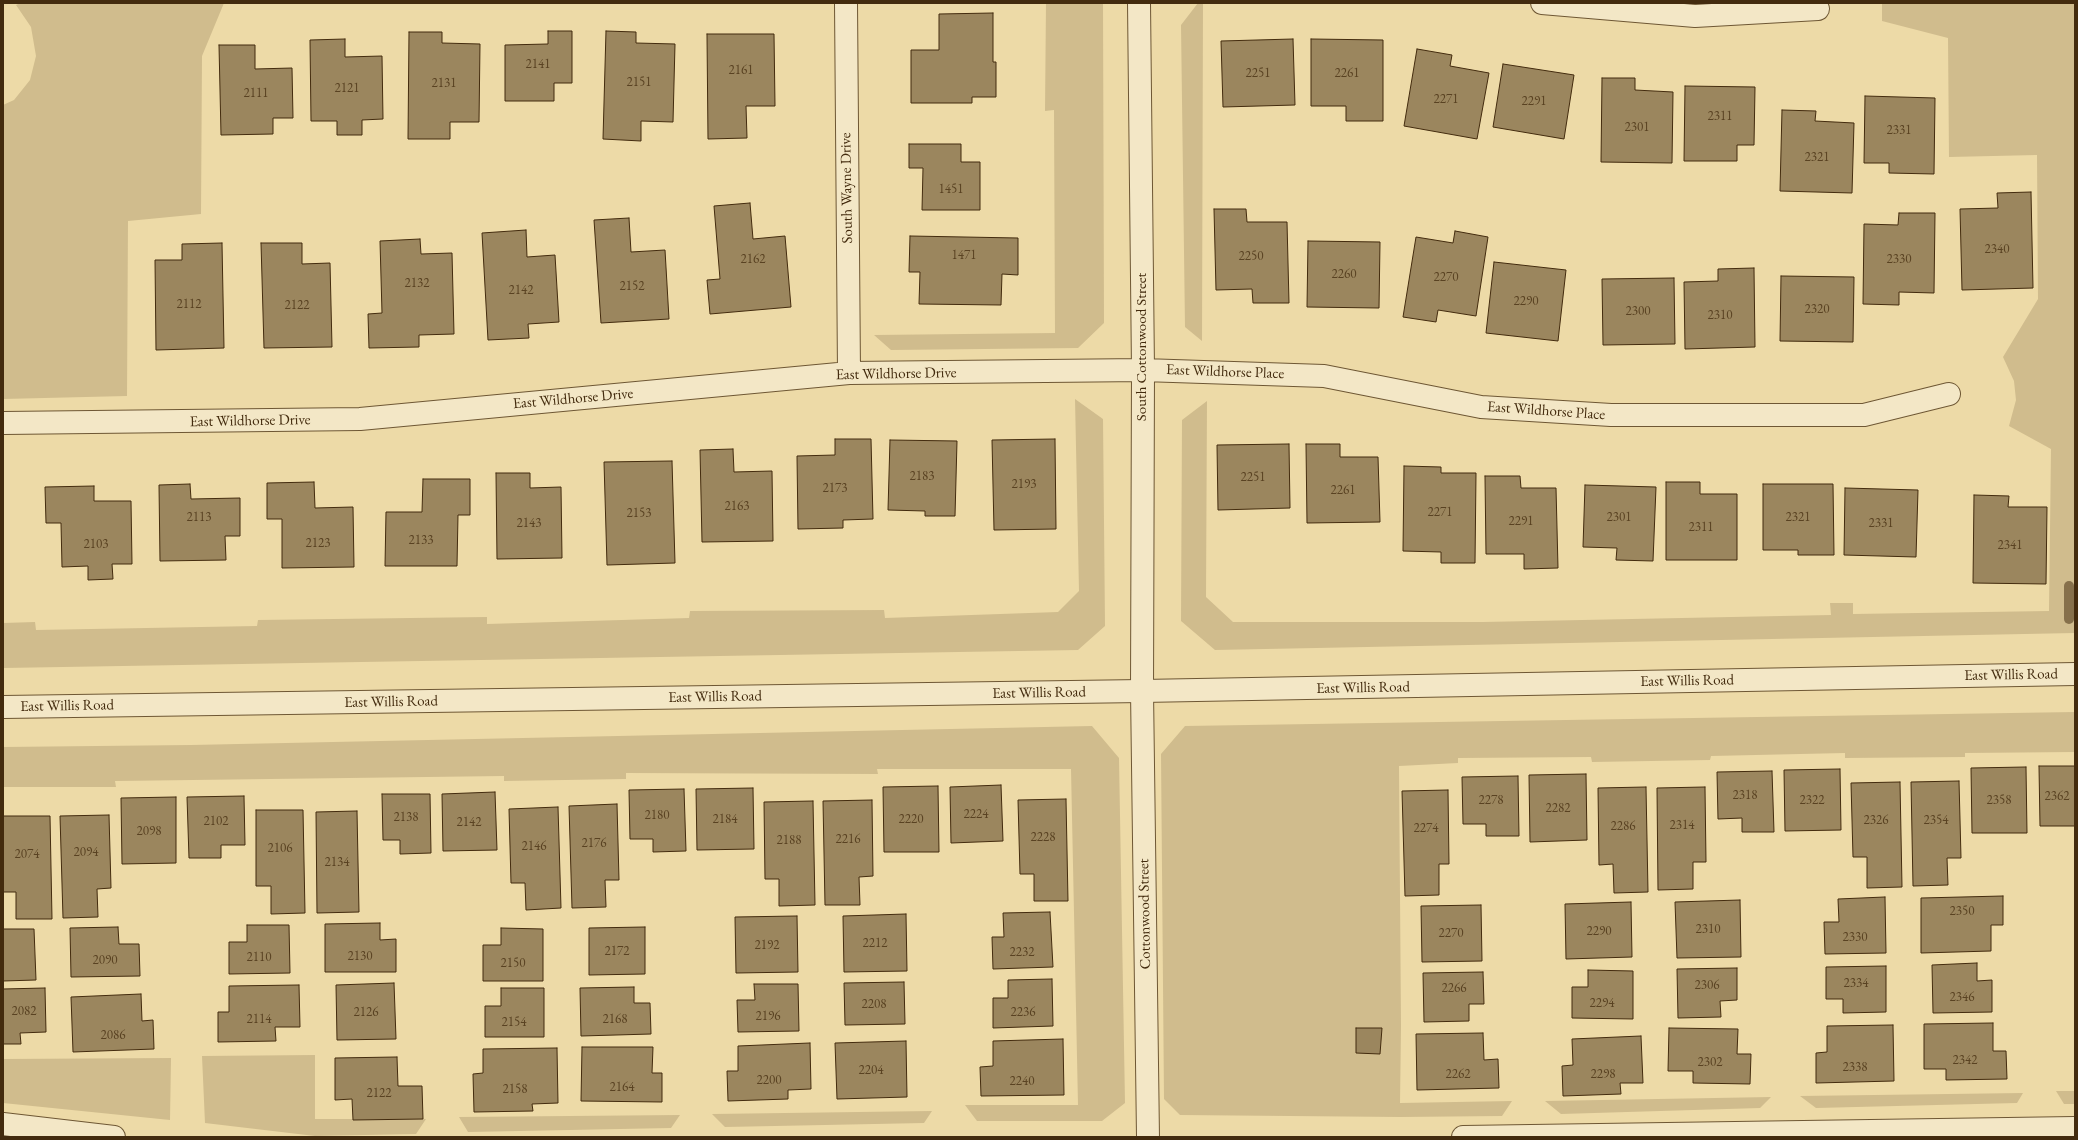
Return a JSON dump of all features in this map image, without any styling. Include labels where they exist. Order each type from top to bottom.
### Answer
[{"type":"street","name":"South Wayne Drive","points":[[846,3],[849,374]]},
{"type":"street","name":"South Cottonwood Street","points":[[1139,3],[1143,370],[1142,691]]},
{"type":"street","points":[[1542,3],[1695,16],[1818,9]]},
{"type":"street","name":"East Wildhorse Drive","points":[[3,424],[360,419],[849,374],[1143,370]]},
{"type":"street","name":"East Wildhorse Place","points":[[1143,370],[1324,376],[1482,407],[1611,415],[1864,415],[1949,394]]},
{"type":"street","name":"East Willis Road","points":[[3,707],[1142,691],[2075,674]]},
{"type":"street","name":"Cottonwood Street","points":[[1142,691],[1148,1137]]},
{"type":"street","points":[[3,1124],[114,1137]]},
{"type":"street","points":[[1463,1137],[2075,1128]]},
{"type":"shaded area","points":[[20,3],[224,3],[202,56],[201,214],[128,221],[127,396],[3,399],[3,105],[14,100],[30,80],[36,56],[31,27],[16,5]]},
{"type":"shaded area","points":[[1046,3],[1103,3],[1104,323],[1078,348],[891,350],[874,335],[1055,333],[1054,110],[1045,111]]},
{"type":"shaded area","points":[[1198,3],[1203,3],[1202,341],[1185,327],[1181,25]]},
{"type":"shaded area","points":[[1882,3],[2075,3],[2075,633],[1215,650],[1181,621],[1182,420],[1207,401],[1206,597],[1233,622],[1483,622],[1831,615],[1830,603],[1853,603],[1853,614],[2049,611],[2051,449],[2009,426],[2016,400],[2014,381],[2003,357],[2038,299],[2037,155],[1949,157],[1948,38],[1882,21]]},
{"type":"shaded area","points":[[1075,399],[1103,419],[1105,626],[1078,650],[3,668],[3,623],[35,622],[36,630],[257,626],[258,620],[487,617],[487,624],[689,618],[690,611],[884,610],[885,618],[1058,612],[1079,591]]},
{"type":"shaded area","points":[[2075,712],[2075,752],[1965,753],[1965,757],[1845,758],[1845,753],[1711,756],[1710,760],[1592,762],[1591,757],[1458,758],[1458,763],[1399,766],[1401,1026],[1400,1103],[1512,1101],[1502,1116],[1400,1117],[1180,1115],[1164,1099],[1161,754],[1185,726]]},
{"type":"shaded area","points":[[1092,726],[1119,758],[1125,1103],[1102,1121],[977,1121],[965,1105],[1078,1105],[1071,769],[877,769],[878,774],[626,773],[626,779],[504,781],[504,776],[115,781],[116,787],[3,787],[3,747],[191,745]]},
{"type":"shaded area","points":[[315,1055],[315,1119],[426,1119],[416,1134],[315,1136],[205,1123],[202,1056]]},
{"type":"shaded area","points":[[171,1058],[170,1120],[3,1103],[3,1059]]},
{"type":"shaded area","points":[[2056,1091],[2075,1091],[2075,1104],[2064,1104]]},
{"type":"shaded area","points":[[2023,1093],[2017,1103],[1816,1108],[1800,1096]]},
{"type":"shaded area","points":[[1771,1097],[1760,1108],[1561,1114],[1545,1101]]},
{"type":"shaded area","points":[[932,1111],[924,1123],[725,1127],[712,1114]]},
{"type":"shaded area","points":[[680,1115],[671,1128],[468,1132],[459,1117]]},
{"type":"building","points":[[993,13],[993,62],[996,62],[996,97],[972,97],[972,103],[911,103],[911,50],[939,50],[939,14]]},
{"type":"building","points":[[548,31],[572,31],[572,83],[554,83],[554,101],[505,101],[505,45],[548,44]]},
{"type":"building","points":[[606,31],[636,32],[636,43],[675,44],[673,122],[641,121],[641,141],[603,139]]},
{"type":"building","points":[[409,32],[442,32],[442,43],[480,44],[479,122],[450,122],[450,139],[408,139]]},
{"type":"building","points":[[707,34],[774,34],[775,106],[746,106],[747,138],[708,139]]},
{"type":"building","points":[[345,39],[345,57],[382,56],[383,119],[362,120],[362,135],[337,135],[337,121],[311,121],[310,40]]},
{"type":"building","points":[[1293,39],[1295,105],[1223,107],[1221,41]]},
{"type":"building","points":[[1311,39],[1383,40],[1383,121],[1346,121],[1346,106],[1311,106]]},
{"type":"building","points":[[219,45],[255,45],[255,69],[292,68],[293,118],[273,118],[273,134],[221,135]]},
{"type":"building","points":[[1417,49],[1452,55],[1450,66],[1489,73],[1477,139],[1404,126]]},
{"type":"building","points":[[1503,64],[1574,75],[1564,139],[1493,127]]},
{"type":"building","points":[[1602,78],[1635,78],[1635,90],[1673,92],[1672,163],[1601,162]]},
{"type":"building","points":[[1685,86],[1755,87],[1754,145],[1737,145],[1737,161],[1684,161]]},
{"type":"building","points":[[1865,96],[1935,98],[1934,174],[1889,173],[1889,163],[1864,163]]},
{"type":"building","points":[[1782,110],[1816,111],[1815,121],[1854,123],[1852,193],[1780,191]]},
{"type":"building","points":[[909,144],[961,144],[961,162],[980,162],[980,210],[922,210],[923,168],[909,168]]},
{"type":"building","points":[[2031,192],[2033,288],[1962,290],[1960,209],[1998,208],[1997,193]]},
{"type":"building","points":[[750,203],[753,239],[785,236],[791,307],[710,314],[707,280],[720,279],[714,206]]},
{"type":"building","points":[[1214,209],[1246,209],[1247,222],[1287,222],[1289,303],[1253,303],[1252,289],[1216,290]]},
{"type":"building","points":[[1899,213],[1935,213],[1934,293],[1899,292],[1899,305],[1863,304],[1864,224],[1898,225]]},
{"type":"building","points":[[629,218],[631,252],[665,250],[669,319],[601,323],[594,220]]},
{"type":"building","points":[[526,230],[527,257],[555,255],[559,322],[528,324],[529,338],[488,340],[482,233]]},
{"type":"building","points":[[1455,231],[1488,237],[1476,316],[1438,310],[1436,322],[1403,317],[1416,237],[1453,243]]},
{"type":"building","points":[[910,236],[1018,238],[1018,275],[1002,274],[1001,305],[919,304],[920,272],[909,272]]},
{"type":"building","points":[[420,239],[421,254],[452,253],[454,334],[419,335],[419,347],[369,348],[368,314],[382,313],[380,241]]},
{"type":"building","points":[[1308,241],[1380,242],[1379,308],[1307,307]]},
{"type":"building","points":[[222,243],[224,348],[156,350],[155,260],[182,260],[182,244]]},
{"type":"building","points":[[261,243],[302,243],[302,264],[330,263],[332,347],[264,348]]},
{"type":"building","points":[[1494,262],[1566,270],[1558,341],[1486,333]]},
{"type":"building","points":[[1754,268],[1755,347],[1685,349],[1684,282],[1718,281],[1718,269]]},
{"type":"building","points":[[1781,276],[1854,277],[1853,342],[1780,341]]},
{"type":"building","points":[[1674,278],[1675,344],[1603,345],[1602,279]]},
{"type":"building","points":[[835,439],[871,439],[873,519],[843,520],[843,528],[798,529],[797,456],[835,455]]},
{"type":"building","points":[[1055,439],[1056,529],[994,530],[992,440]]},
{"type":"building","points":[[890,440],[957,441],[955,516],[925,516],[925,511],[888,510]]},
{"type":"building","points":[[1289,444],[1290,508],[1218,510],[1217,445]]},
{"type":"building","points":[[1306,444],[1340,444],[1340,457],[1378,457],[1380,522],[1307,523]]},
{"type":"building","points":[[733,449],[734,472],[772,471],[773,541],[702,542],[700,450]]},
{"type":"building","points":[[672,461],[675,563],[607,565],[604,462]]},
{"type":"building","points":[[1404,466],[1441,467],[1441,473],[1476,473],[1475,563],[1441,563],[1441,552],[1403,551]]},
{"type":"building","points":[[496,473],[530,473],[530,488],[561,487],[562,558],[497,559]]},
{"type":"building","points":[[1485,476],[1520,476],[1521,488],[1556,488],[1558,568],[1524,569],[1524,554],[1486,554]]},
{"type":"building","points":[[423,479],[470,479],[470,515],[458,515],[457,566],[385,566],[386,512],[422,512]]},
{"type":"building","points":[[314,482],[315,508],[353,507],[354,567],[282,568],[282,519],[267,519],[267,483]]},
{"type":"building","points":[[1666,482],[1700,482],[1700,494],[1737,494],[1737,560],[1666,560]]},
{"type":"building","points":[[190,484],[191,499],[240,498],[240,536],[225,536],[226,560],[160,561],[159,485]]},
{"type":"building","points":[[1763,484],[1833,484],[1834,555],[1798,555],[1798,550],[1763,550]]},
{"type":"building","points":[[1585,485],[1656,487],[1653,561],[1616,560],[1617,548],[1583,547]]},
{"type":"building","points":[[94,486],[94,501],[131,501],[132,564],[112,564],[113,579],[88,580],[88,566],[62,567],[61,523],[46,523],[45,487]]},
{"type":"building","points":[[1845,488],[1918,490],[1916,557],[1844,555]]},
{"type":"building","points":[[1974,495],[2009,496],[2008,507],[2047,507],[2046,584],[1973,583]]},
{"type":"building","points":[[2039,766],[2075,766],[2075,826],[2040,826]]},
{"type":"building","points":[[2026,767],[2027,833],[1972,833],[1971,768]]},
{"type":"building","points":[[1840,769],[1841,830],[1785,831],[1784,770]]},
{"type":"building","points":[[1772,771],[1774,832],[1742,832],[1742,818],[1718,819],[1717,772]]},
{"type":"building","points":[[1586,774],[1587,840],[1530,842],[1529,775]]},
{"type":"building","points":[[1518,776],[1519,836],[1486,836],[1486,824],[1463,824],[1462,777]]},
{"type":"building","points":[[1959,781],[1961,858],[1947,858],[1948,885],[1913,886],[1911,782]]},
{"type":"building","points":[[1900,782],[1902,887],[1867,888],[1867,857],[1853,857],[1851,783]]},
{"type":"building","points":[[1001,785],[1003,841],[951,843],[950,787]]},
{"type":"building","points":[[938,786],[939,852],[884,852],[883,787]]},
{"type":"building","points":[[1646,787],[1648,892],[1614,893],[1613,864],[1599,865],[1598,788]]},
{"type":"building","points":[[1705,787],[1706,862],[1693,862],[1693,889],[1658,890],[1657,788]]},
{"type":"building","points":[[753,788],[754,849],[697,850],[696,789]]},
{"type":"building","points":[[684,789],[686,851],[653,852],[653,839],[630,839],[629,790]]},
{"type":"building","points":[[1448,790],[1449,864],[1439,864],[1439,895],[1405,896],[1402,791]]},
{"type":"building","points":[[495,792],[497,850],[443,851],[442,794]]},
{"type":"building","points":[[382,794],[430,794],[431,853],[400,854],[400,840],[383,840]]},
{"type":"building","points":[[244,796],[245,845],[221,845],[221,858],[189,858],[187,797]]},
{"type":"building","points":[[176,797],[176,863],[122,864],[121,798]]},
{"type":"building","points":[[1066,799],[1068,901],[1034,901],[1034,874],[1020,874],[1018,800]]},
{"type":"building","points":[[872,800],[873,876],[859,877],[860,905],[825,905],[823,801]]},
{"type":"building","points":[[813,801],[815,905],[779,906],[779,879],[765,879],[764,802]]},
{"type":"building","points":[[617,804],[619,880],[605,880],[606,907],[572,908],[569,806]]},
{"type":"building","points":[[558,807],[561,908],[526,910],[525,883],[511,883],[509,809]]},
{"type":"building","points":[[256,810],[303,810],[305,913],[271,914],[271,886],[256,886]]},
{"type":"building","points":[[357,811],[359,912],[317,913],[316,812]]},
{"type":"building","points":[[109,815],[111,888],[97,889],[98,917],[63,918],[60,816]]},
{"type":"building","points":[[3,816],[50,816],[52,919],[16,919],[16,892],[3,892]]},
{"type":"building","points":[[2003,896],[2003,925],[1991,925],[1991,951],[1921,953],[1921,898]]},
{"type":"building","points":[[1885,897],[1886,953],[1825,954],[1824,922],[1839,922],[1838,899]]},
{"type":"building","points":[[1740,900],[1741,957],[1677,958],[1675,902]]},
{"type":"building","points":[[1631,902],[1632,957],[1566,959],[1565,904]]},
{"type":"building","points":[[1481,905],[1482,961],[1422,962],[1421,906]]},
{"type":"building","points":[[1050,912],[1053,967],[993,969],[992,937],[1004,937],[1003,913]]},
{"type":"building","points":[[906,914],[907,971],[844,972],[843,916]]},
{"type":"building","points":[[797,916],[798,972],[736,973],[735,917]]},
{"type":"building","points":[[380,923],[380,940],[396,939],[396,972],[325,972],[325,924]]},
{"type":"building","points":[[247,925],[289,925],[290,973],[229,974],[229,942],[247,942]]},
{"type":"building","points":[[118,927],[119,944],[139,944],[140,976],[71,977],[70,928]]},
{"type":"building","points":[[645,927],[645,974],[589,975],[589,928]]},
{"type":"building","points":[[501,928],[543,929],[543,981],[483,981],[483,945],[501,945]]},
{"type":"building","points":[[3,929],[34,929],[36,980],[3,981]]},
{"type":"building","points":[[1977,963],[1977,981],[1992,980],[1992,1012],[1933,1013],[1932,965]]},
{"type":"building","points":[[1886,966],[1886,1012],[1843,1013],[1843,999],[1826,999],[1826,967]]},
{"type":"building","points":[[1737,968],[1737,1000],[1720,1001],[1721,1017],[1678,1018],[1677,969]]},
{"type":"building","points":[[1588,970],[1633,971],[1633,1019],[1572,1018],[1572,987],[1588,987]]},
{"type":"building","points":[[1483,972],[1484,1004],[1469,1004],[1469,1021],[1424,1022],[1423,973]]},
{"type":"building","points":[[1052,979],[1053,1026],[993,1028],[993,998],[1008,998],[1008,980]]},
{"type":"building","points":[[904,982],[905,1024],[845,1025],[844,983]]},
{"type":"building","points":[[394,983],[396,1039],[337,1040],[336,985]]},
{"type":"building","points":[[754,984],[798,984],[799,1031],[738,1032],[737,1000],[755,1000]]},
{"type":"building","points":[[299,985],[300,1027],[275,1027],[276,1041],[218,1042],[218,1012],[229,1012],[229,986]]},
{"type":"building","points":[[634,987],[634,1003],[650,1003],[651,1034],[581,1036],[580,988]]},
{"type":"building","points":[[45,988],[46,1032],[20,1033],[21,1044],[3,1044],[3,989]]},
{"type":"building","points":[[501,988],[544,988],[544,1037],[485,1037],[485,1006],[501,1006]]},
{"type":"building","points":[[141,994],[142,1021],[153,1020],[154,1049],[73,1052],[71,997]]},
{"type":"building","points":[[1993,1023],[1993,1051],[2006,1051],[2007,1079],[1946,1080],[1946,1069],[1924,1069],[1924,1024]]},
{"type":"building","points":[[1893,1025],[1894,1081],[1816,1083],[1816,1053],[1827,1052],[1827,1026]]},
{"type":"building","points":[[1356,1028],[1382,1028],[1380,1054],[1356,1053]]},
{"type":"building","points":[[1669,1028],[1738,1029],[1737,1054],[1751,1054],[1750,1084],[1693,1083],[1693,1071],[1668,1071]]},
{"type":"building","points":[[1483,1033],[1484,1060],[1498,1059],[1499,1088],[1417,1090],[1416,1034]]},
{"type":"building","points":[[1641,1036],[1643,1083],[1620,1083],[1621,1094],[1563,1096],[1562,1066],[1573,1065],[1572,1039]]},
{"type":"building","points":[[1063,1039],[1064,1095],[981,1096],[980,1067],[993,1066],[993,1041]]},
{"type":"building","points":[[906,1041],[907,1097],[837,1099],[835,1043]]},
{"type":"building","points":[[810,1043],[811,1089],[788,1090],[788,1099],[728,1101],[727,1071],[738,1071],[738,1046]]},
{"type":"building","points":[[582,1047],[653,1047],[652,1073],[662,1073],[662,1102],[581,1101]]},
{"type":"building","points":[[557,1048],[558,1103],[532,1104],[533,1111],[474,1112],[473,1074],[483,1073],[483,1049]]},
{"type":"building","points":[[397,1057],[398,1086],[422,1086],[423,1119],[353,1120],[352,1099],[335,1100],[335,1058]]},
{"type":"waterway","points":[[2069,586],[2069,619]]}]
